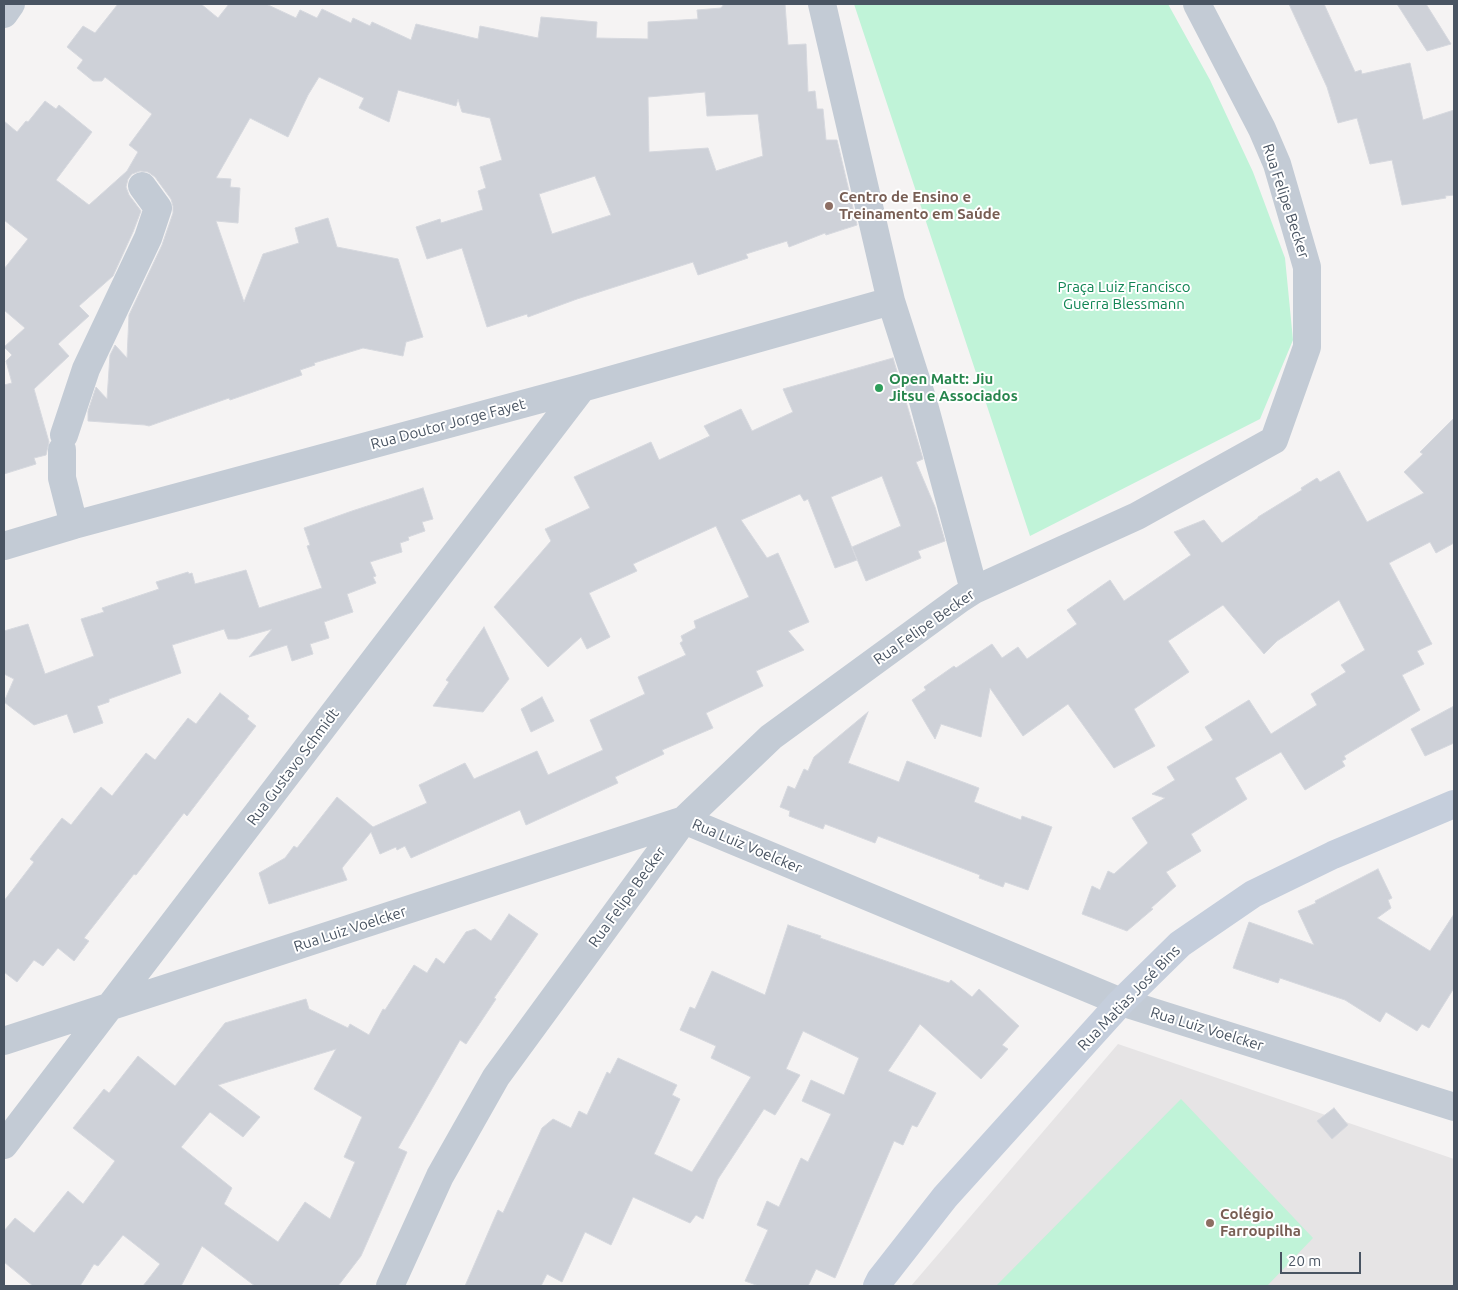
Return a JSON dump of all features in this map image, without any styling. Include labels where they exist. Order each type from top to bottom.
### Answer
[{"type":"main road","name":"Rua Matias José Bins","points":[[877,1286],[944,1197],[1121,1002],[1180,944],[1253,894],[1333,855],[1454,804]]},
{"type":"street","points":[[4,14],[11,4]]},
{"type":"street","points":[[822,4],[891,301],[923,401],[974,590]]},
{"type":"street","name":"Rua Felipe Becker","points":[[390,1286],[440,1176],[496,1077],[684,820],[771,737],[960,599],[974,590],[1137,516],[1274,440],[1308,347],[1307,267],[1278,164],[1262,129],[1197,4]]},
{"type":"street","points":[[74,525],[62,478],[63,443],[86,369],[148,238],[158,208],[142,186]]},
{"type":"street","name":"Rua Doutor Jorge Fayet","points":[[4,546],[74,525],[582,388],[891,301]]},
{"type":"street","name":"Rua Gustavo Schmidt","points":[[4,1145],[582,388]]},
{"type":"street","name":"Rua Luiz Voelcker","points":[[4,1041],[684,820],[1121,1002],[1454,1107]]},
{"type":"shaded area","name":"Colégio Farroupilha","points":[[1118,1044],[1454,1159],[1454,1286],[911,1286]]},
{"type":"green space","name":"Praça Luiz Francisco Guerra Blessmann","points":[[854,4],[1168,4],[1210,80],[1253,172],[1285,258],[1293,340],[1260,419],[1030,536]]},
{"type":"green space","points":[[1181,1099],[1313,1238],[1267,1286],[996,1286]]},
{"type":"building","points":[[118,4],[201,4],[218,18],[229,4],[266,4],[296,18],[300,10],[317,18],[322,9],[351,23],[353,18],[370,26],[372,22],[411,40],[416,24],[478,39],[480,26],[538,38],[541,17],[597,22],[596,38],[648,39],[648,22],[698,19],[697,10],[721,8],[724,4],[785,4],[788,45],[806,44],[808,92],[815,91],[817,109],[823,109],[826,140],[837,140],[857,225],[826,235],[825,233],[789,247],[787,241],[746,254],[748,258],[698,275],[693,262],[577,299],[528,317],[527,314],[487,327],[462,248],[427,259],[416,227],[440,219],[441,223],[483,210],[478,191],[486,188],[480,167],[502,160],[490,118],[462,112],[458,99],[456,106],[398,90],[389,122],[359,108],[364,98],[319,77],[308,95],[288,137],[250,118],[216,178],[231,179],[230,187],[240,188],[238,223],[216,221],[244,302],[263,254],[299,243],[295,228],[328,218],[337,247],[398,259],[423,337],[406,342],[403,356],[363,348],[314,363],[315,365],[300,370],[302,375],[149,426],[88,421],[88,411],[96,387],[107,399],[110,355],[115,345],[127,358],[129,315],[162,245],[173,213],[171,199],[155,177],[148,172],[140,171],[132,174],[128,179],[126,187],[129,195],[141,211],[113,276],[79,306],[89,316],[58,344],[69,356],[34,389],[49,442],[46,455],[34,458],[36,464],[4,474],[4,385],[12,383],[6,361],[12,355],[4,347],[25,328],[4,310],[4,269],[28,239],[4,220],[4,121],[17,132],[45,101],[56,109],[59,105],[92,132],[56,180],[89,205],[127,171],[138,152],[129,145],[152,114],[105,77],[102,81],[93,81],[77,68],[83,60],[67,47],[83,26],[95,33]],"holes":[[[705,92],[707,116],[758,114],[763,156],[716,171],[708,148],[649,152],[648,97]],[[595,176],[611,215],[552,234],[539,194]]]},
{"type":"building","points":[[1289,4],[1324,4],[1355,72],[1361,70],[1362,74],[1410,63],[1423,120],[1454,110],[1454,195],[1402,205],[1392,160],[1370,164],[1357,118],[1338,123],[1327,87]]},
{"type":"building","points":[[1397,4],[1426,4],[1451,44],[1427,51]]},
{"type":"building","points":[[893,358],[923,459],[916,462],[935,507],[945,541],[918,551],[921,558],[866,581],[852,547],[901,526],[882,476],[831,497],[857,560],[835,568],[808,499],[804,501],[800,494],[741,520],[767,558],[778,553],[809,622],[788,631],[804,650],[756,671],[763,686],[706,713],[713,728],[662,750],[664,754],[615,777],[618,783],[526,825],[520,810],[411,858],[405,846],[397,850],[396,847],[380,854],[371,832],[342,868],[347,880],[269,904],[259,873],[285,858],[294,846],[297,848],[337,797],[373,827],[427,803],[419,785],[465,763],[474,779],[537,751],[548,775],[603,750],[590,720],[645,694],[638,677],[686,655],[680,643],[683,641],[681,636],[696,628],[694,621],[749,597],[716,526],[633,564],[637,571],[589,593],[610,637],[587,649],[581,637],[548,667],[494,607],[551,541],[545,529],[590,508],[574,477],[651,442],[659,460],[710,436],[704,426],[741,409],[752,431],[793,412],[783,389]]},
{"type":"building","points":[[1454,418],[1454,543],[1436,553],[1430,542],[1389,563],[1432,644],[1417,651],[1424,664],[1402,675],[1420,710],[1344,756],[1346,759],[1342,761],[1345,766],[1305,790],[1281,752],[1235,778],[1247,799],[1191,834],[1201,851],[1166,872],[1176,886],[1127,931],[1082,914],[1092,886],[1100,890],[1108,871],[1114,874],[1148,843],[1132,818],[1165,798],[1152,794],[1175,780],[1167,767],[1213,740],[1205,727],[1249,700],[1271,734],[1317,705],[1311,694],[1346,672],[1341,665],[1365,650],[1339,600],[1277,641],[1264,654],[1223,605],[1168,641],[1189,672],[1134,709],[1155,746],[1114,768],[1068,704],[1023,736],[990,688],[981,737],[941,724],[935,739],[912,700],[926,690],[924,687],[954,666],[956,668],[992,644],[1002,658],[1018,647],[1027,659],[1077,624],[1067,610],[1110,580],[1124,601],[1191,555],[1174,532],[1204,520],[1222,543],[1317,478],[1320,482],[1339,471],[1367,522],[1424,493],[1404,472],[1423,454],[1420,452]]},
{"type":"building","points":[[423,488],[433,519],[422,522],[425,531],[408,537],[409,540],[400,543],[402,552],[370,562],[376,576],[373,577],[376,583],[347,594],[353,612],[324,622],[329,638],[310,644],[313,654],[292,661],[287,645],[249,657],[272,629],[237,639],[228,639],[224,629],[172,645],[181,673],[109,699],[109,702],[97,706],[103,723],[74,733],[67,714],[34,725],[4,702],[14,679],[4,674],[4,631],[28,624],[45,674],[94,656],[81,619],[104,612],[102,608],[159,589],[156,582],[188,572],[189,574],[192,573],[195,584],[246,570],[259,608],[322,588],[307,546],[310,545],[304,528]]},
{"type":"building","points":[[484,627],[509,679],[483,712],[433,706],[449,682],[446,680]]},
{"type":"building","points":[[220,693],[249,716],[247,719],[256,726],[187,816],[184,813],[84,938],[89,941],[74,961],[58,948],[43,966],[34,960],[17,982],[4,972],[4,901],[34,862],[30,859],[62,818],[71,825],[101,787],[112,796],[146,753],[155,760],[188,718],[196,724]]},
{"type":"building","points":[[542,697],[554,721],[531,732],[521,709]]},
{"type":"building","points":[[1454,706],[1454,743],[1425,756],[1411,729]]},
{"type":"building","points":[[868,712],[848,763],[899,782],[907,761],[979,788],[974,802],[1021,820],[1022,816],[1052,827],[1028,890],[1005,882],[1003,887],[979,878],[980,875],[878,836],[875,843],[825,824],[823,829],[789,816],[790,811],[780,807],[788,786],[795,789],[804,769],[808,771],[814,757]]},
{"type":"building","points":[[1378,869],[1392,898],[1388,900],[1391,908],[1377,918],[1430,951],[1454,914],[1454,988],[1429,1028],[1422,1024],[1417,1031],[1386,1012],[1380,1022],[1345,1000],[1280,978],[1278,983],[1233,968],[1249,922],[1314,945],[1298,911]]},
{"type":"building","points":[[509,914],[538,934],[494,998],[496,999],[466,1044],[460,1040],[398,1148],[407,1152],[361,1256],[338,1286],[255,1286],[202,1246],[181,1286],[143,1286],[160,1264],[123,1235],[98,1266],[94,1264],[80,1286],[33,1286],[4,1262],[4,1231],[15,1218],[34,1233],[68,1191],[83,1204],[115,1161],[73,1128],[104,1089],[109,1093],[138,1056],[175,1086],[225,1023],[306,999],[309,1009],[348,1028],[350,1024],[369,1035],[383,1009],[385,1010],[414,965],[427,973],[436,958],[444,964],[466,932],[475,929],[491,941]],"holes":[[[336,1049],[314,1089],[362,1117],[344,1157],[355,1162],[330,1219],[305,1202],[278,1242],[224,1204],[232,1188],[181,1147],[210,1112],[243,1137],[260,1117],[218,1085]]]},
{"type":"building","points":[[788,925],[949,983],[951,980],[972,997],[979,989],[1019,1026],[1002,1045],[1008,1049],[981,1079],[920,1024],[888,1071],[936,1093],[917,1127],[912,1125],[903,1145],[894,1141],[835,1278],[816,1269],[808,1286],[759,1286],[745,1281],[768,1230],[757,1225],[767,1201],[779,1207],[801,1158],[808,1162],[831,1114],[802,1101],[811,1080],[844,1095],[859,1058],[803,1031],[786,1069],[800,1075],[775,1115],[764,1109],[718,1179],[703,1219],[696,1215],[690,1223],[633,1197],[611,1245],[585,1232],[562,1282],[547,1274],[541,1286],[465,1286],[498,1210],[503,1213],[542,1128],[553,1119],[571,1128],[579,1111],[587,1115],[607,1072],[610,1074],[618,1058],[677,1085],[672,1095],[680,1099],[654,1154],[692,1172],[751,1077],[711,1058],[716,1046],[680,1030],[690,1007],[695,1009],[712,971],[765,995]]},
{"type":"building","points":[[1334,1108],[1348,1125],[1332,1139],[1317,1121]]},
{"type":"place","name":"Centro de Ensino e Treinamento em Saúde","points":[[829,206]]},
{"type":"place","name":"Open Matt: Jiu Jitsu e Associados","points":[[879,388]]},
{"type":"place","name":"Colégio Farroupilha","points":[[1210,1223]]}]
